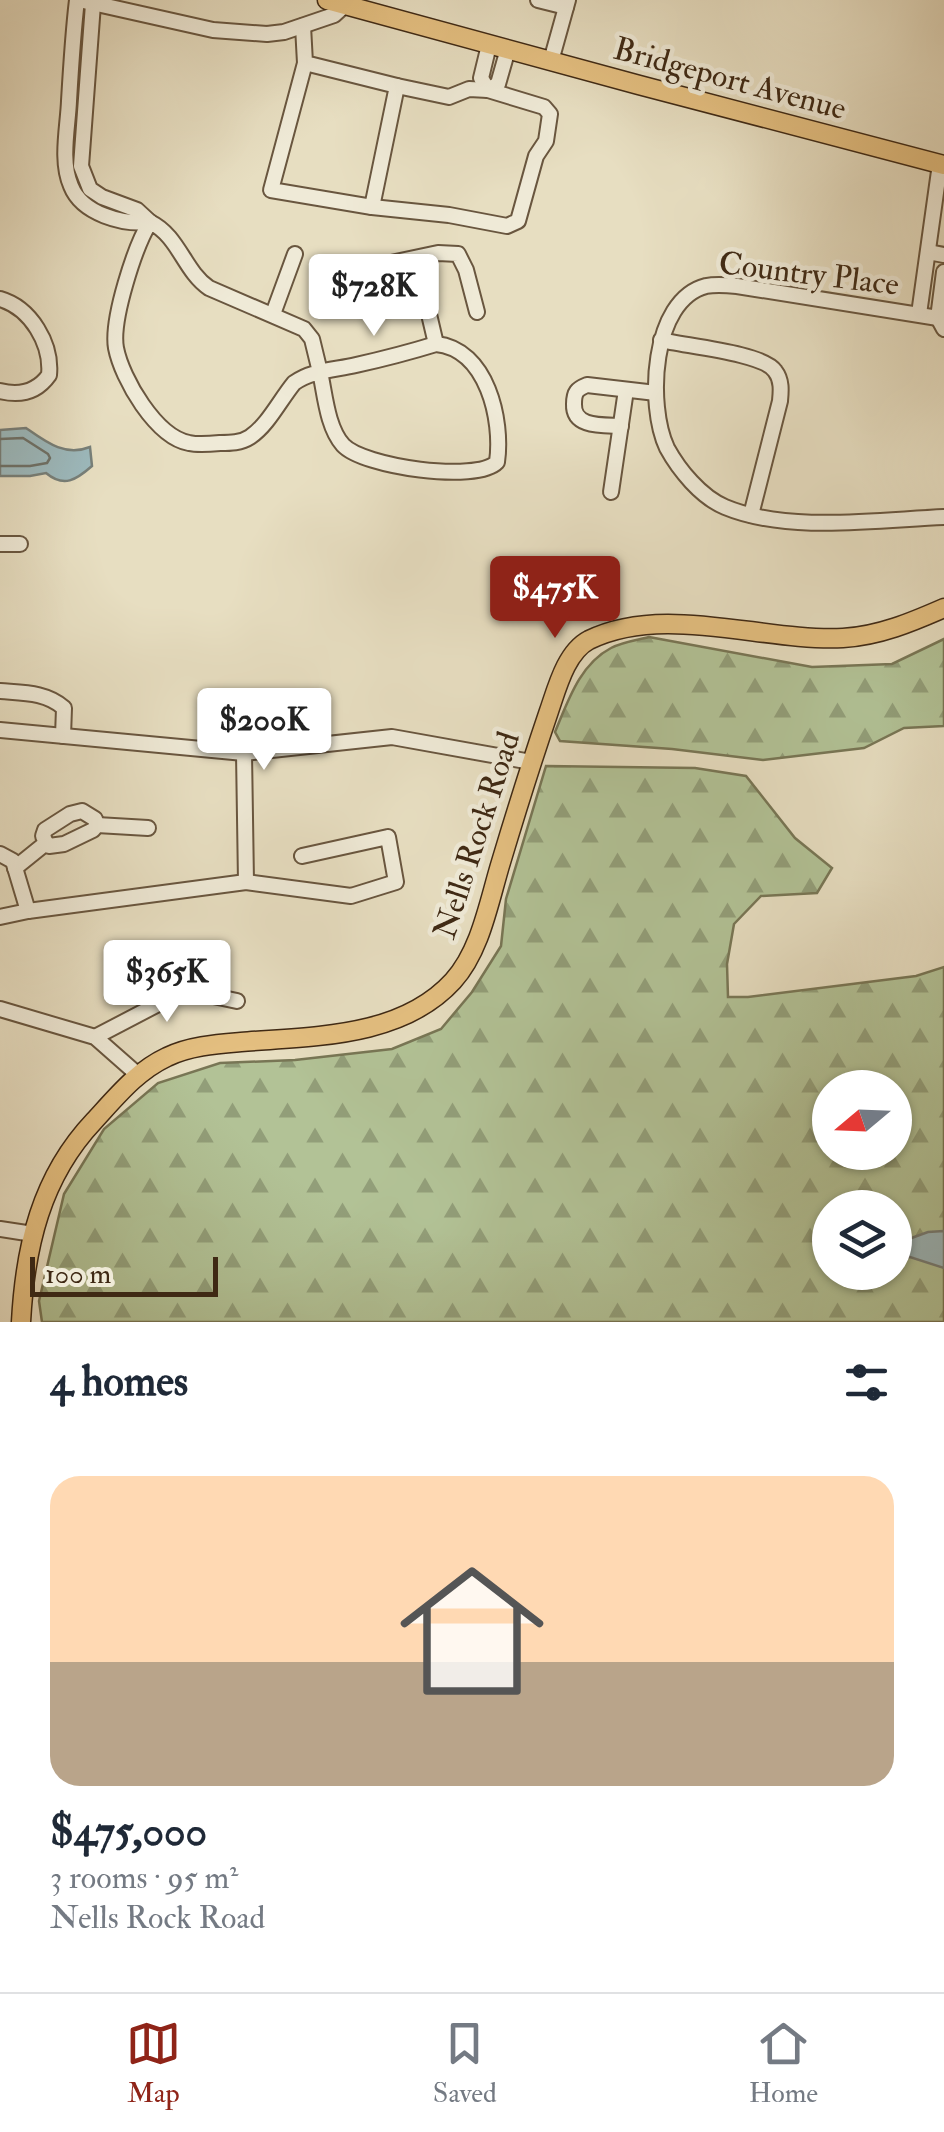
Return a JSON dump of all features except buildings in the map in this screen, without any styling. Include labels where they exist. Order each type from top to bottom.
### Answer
[{"type":"main road","name":"Bridgeport Avenue","points":[[336,2],[942,164]]},
{"type":"main road","name":"Nells Rock Road","points":[[21,1322],[33,1234],[56,1172],[79,1136],[138,1074],[170,1055],[206,1046],[376,1026],[408,1015],[456,978],[474,946],[531,762],[568,663],[584,642],[632,626],[670,624],[844,638],[903,626],[944,608]]},
{"type":"street","points":[[538,0],[567,3],[551,61]]},
{"type":"street","points":[[150,222],[131,267],[115,332],[116,348],[136,394],[166,432],[187,443],[245,440],[261,427],[301,378],[320,372],[387,358],[436,344],[466,356],[488,390],[498,430],[497,462],[481,471],[438,471],[362,458],[343,445],[335,433],[320,372],[312,338],[304,329],[209,288],[200,282],[162,228],[150,222],[133,224],[92,210],[79,201],[69,184],[74,166],[83,1],[213,30],[266,34],[334,15],[336,2]]},
{"type":"street","points":[[303,26],[305,63],[272,190],[507,226],[518,221],[536,156],[546,141],[550,114],[544,107],[488,90],[469,89],[449,98],[305,63]]},
{"type":"street","points":[[488,90],[498,84],[498,47]]},
{"type":"street","points":[[372,207],[396,86]]},
{"type":"street","name":"Country Place","points":[[918,314],[942,164]]},
{"type":"street","points":[[928,252],[944,255]]},
{"type":"street","points":[[272,314],[295,254]]},
{"type":"street","points":[[377,266],[458,254],[477,312]]},
{"type":"street","points":[[416,258],[436,344]]},
{"type":"street","name":"Country Place","points":[[944,272],[941,323],[918,314],[717,284],[703,286],[674,311],[662,340],[656,393],[667,448],[702,492],[722,506],[790,523],[944,518]]},
{"type":"street","points":[[0,299],[26,314],[42,339],[50,364],[49,375],[34,389],[14,394],[0,391]]},
{"type":"street","points":[[662,340],[746,356],[763,361],[778,373],[780,401],[751,515]]},
{"type":"street","points":[[621,426],[578,419],[574,412],[575,393],[580,386],[656,393]]},
{"type":"street","points":[[610,492],[626,390]]},
{"type":"street","points":[[0,544],[20,544]]},
{"type":"street","points":[[0,691],[40,694],[55,700],[64,708],[63,736]]},
{"type":"street","points":[[0,730],[244,753],[392,738],[531,762]]},
{"type":"street","points":[[244,753],[246,882]]},
{"type":"street","points":[[97,825],[95,819],[82,811],[45,830],[43,836],[54,847],[86,834],[97,825],[148,828]]},
{"type":"street","points":[[0,917],[246,882],[351,896],[396,882],[388,837],[302,856]]},
{"type":"street","points":[[15,868],[46,843]]},
{"type":"street","points":[[0,854],[13,861],[28,911]]},
{"type":"street","points":[[95,1037],[185,990],[237,1001]]},
{"type":"street","points":[[0,1009],[95,1037],[138,1074]]},
{"type":"street","points":[[0,1229],[33,1234]]},
{"type":"green space","points":[[649,637],[812,667],[892,664],[944,639],[944,726],[904,728],[864,748],[763,760],[560,741],[555,732],[576,684],[591,664],[615,646]]},
{"type":"green space","points":[[546,766],[695,768],[746,776],[795,838],[832,868],[817,893],[761,896],[734,924],[727,964],[728,997],[916,976],[944,967],[944,1322],[42,1322],[39,1301],[64,1194],[104,1129],[158,1083],[220,1063],[295,1060],[392,1049],[441,1029],[472,992],[501,946],[506,899]]},
{"type":"water","points":[[26,428],[64,449],[90,447],[92,466],[64,481],[46,473],[0,476],[0,430]]},
{"type":"water","points":[[944,1231],[944,1268],[912,1258],[912,1238]]}]
